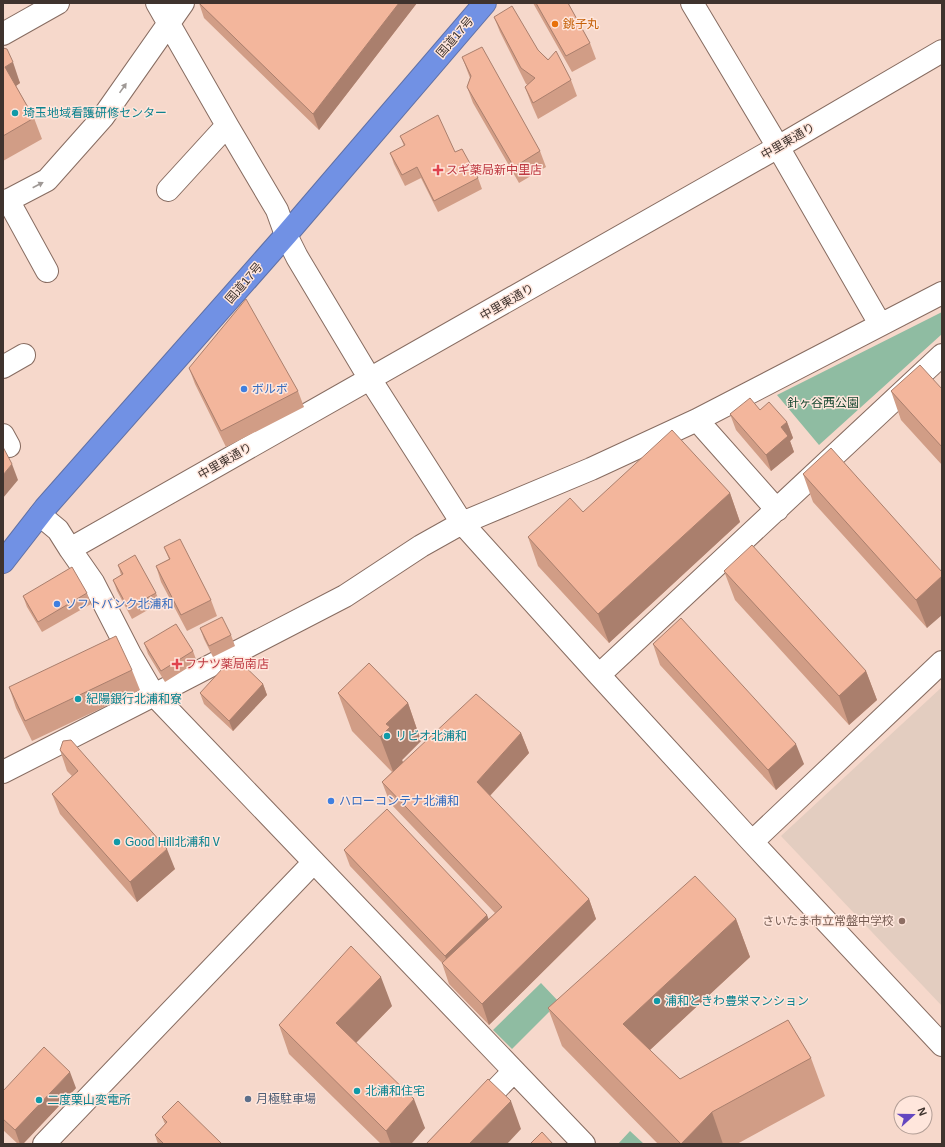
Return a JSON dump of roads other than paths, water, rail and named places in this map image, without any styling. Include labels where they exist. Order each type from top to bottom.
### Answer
[{"type":"highway","name":"国道17号","points":[[3,562],[40,515],[286,236],[485,3]]},
{"type":"street","points":[[3,34],[58,3]]},
{"type":"street","points":[[157,3],[277,210],[286,236],[297,257],[370,379],[462,524],[752,842],[942,1045]]},
{"type":"street","points":[[47,271],[6,201],[47,180],[103,117],[183,3]]},
{"type":"street","points":[[692,3],[778,147],[880,324]]},
{"type":"street","name":"中里東通り","points":[[70,549],[778,147],[942,51]]},
{"type":"street","points":[[168,190],[221,132],[228,127]]},
{"type":"street","points":[[3,772],[344,596],[421,546],[462,524],[591,469],[697,420],[942,293]]},
{"type":"street","points":[[3,367],[24,355]]},
{"type":"street","points":[[599,675],[942,355]]},
{"type":"street","points":[[697,420],[777,510]]},
{"type":"street","points":[[40,515],[58,530],[93,582],[130,654],[154,695],[584,1144]]},
{"type":"street","points":[[752,842],[942,662]]},
{"type":"street","points":[[44,1144],[314,862]]},
{"type":"street","points":[[443,1144],[514,1071]]},
{"type":"place","name":"銚子丸","points":[[555,24]]},
{"type":"place","name":"埼玉地域看護研修センター","points":[[15,113]]},
{"type":"place","name":"スギ薬局新中里店","points":[[438,170]]},
{"type":"place","name":"ボルボ","points":[[244,389]]},
{"type":"place","name":"ソフトバンク北浦和","points":[[57,604]]},
{"type":"place","name":"フナツ薬局南店","points":[[177,664]]},
{"type":"place","name":"紀陽銀行北浦和寮","points":[[78,699]]},
{"type":"place","name":"リビオ北浦和","points":[[387,736]]},
{"type":"place","name":"ハローコンテナ北浦和","points":[[331,801]]},
{"type":"place","name":"Good Hill北浦和Ⅴ","points":[[117,842]]},
{"type":"place","name":"さいたま市立常盤中学校","points":[[902,921]]},
{"type":"place","name":"浦和ときわ豊栄マンション","points":[[657,1001]]},
{"type":"place","name":"北浦和住宅","points":[[357,1091]]},
{"type":"place","name":"月極駐車場","points":[[248,1099]]},
{"type":"place","name":"二度栗山変電所","points":[[39,1100]]},
{"type":"park label","name":"針ヶ谷西公園","points":[[823,403]]}]
